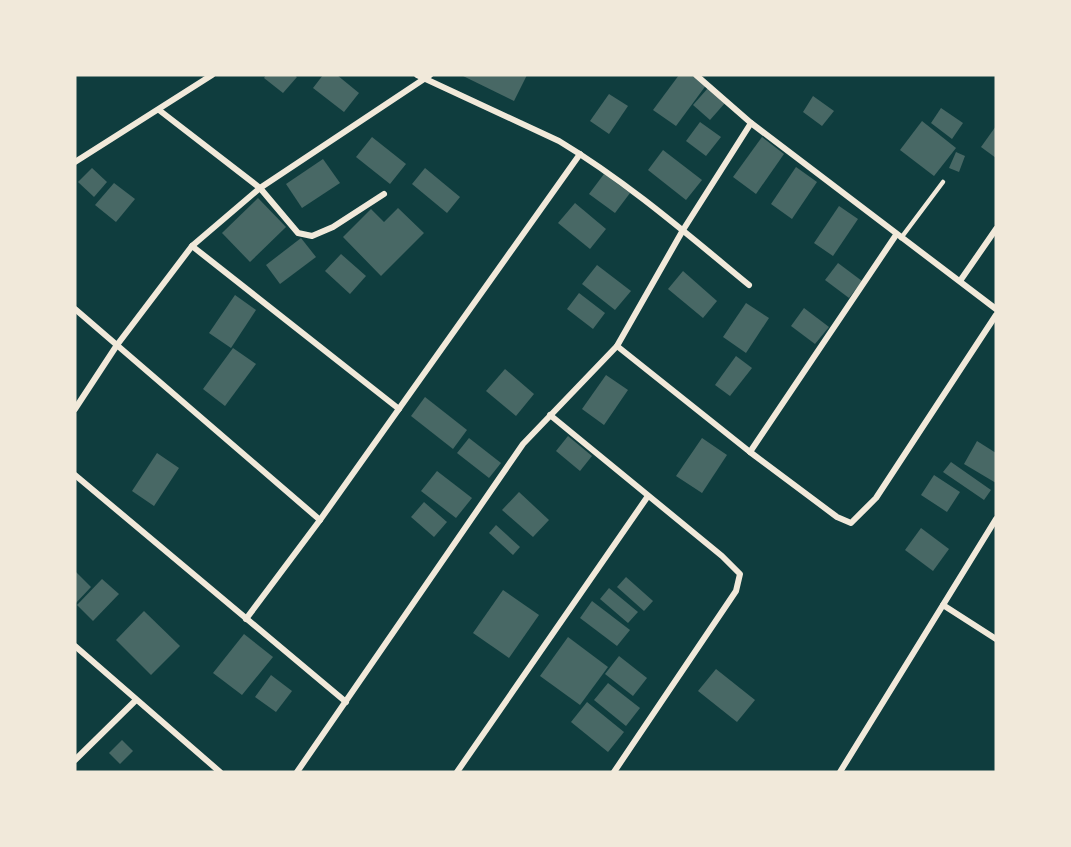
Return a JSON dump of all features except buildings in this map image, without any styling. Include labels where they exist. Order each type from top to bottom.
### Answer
[{"type":"street","points":[[75,162],[212,75]]},
{"type":"street","points":[[417,75],[427,77],[559,141],[623,181],[749,285]]},
{"type":"street","points":[[696,75],[751,123],[996,309]]},
{"type":"street","points":[[75,409],[117,345],[192,246],[260,188],[427,77]]},
{"type":"street","points":[[159,110],[260,188],[298,233],[312,236],[333,227],[384,194]]},
{"type":"street","points":[[297,772],[523,444],[617,345],[683,230],[751,123]]},
{"type":"street","points":[[246,619],[320,520],[580,154]]},
{"type":"street","points":[[960,281],[996,229]]},
{"type":"street","points":[[750,452],[899,236]]},
{"type":"street","points":[[192,246],[399,409]]},
{"type":"street","points":[[75,309],[320,520]]},
{"type":"street","points":[[617,345],[750,452],[837,517],[851,523],[876,498],[996,315]]},
{"type":"street","points":[[550,415],[722,556],[740,574],[736,591],[614,772]]},
{"type":"street","points":[[75,475],[346,702]]},
{"type":"street","points":[[456,772],[648,496]]},
{"type":"street","points":[[840,772],[996,519]]},
{"type":"street","points":[[943,605],[996,639]]},
{"type":"street","points":[[75,646],[220,772]]},
{"type":"street","points":[[75,760],[136,700]]},
{"type":"lane","points":[[899,236],[943,182]]}]
